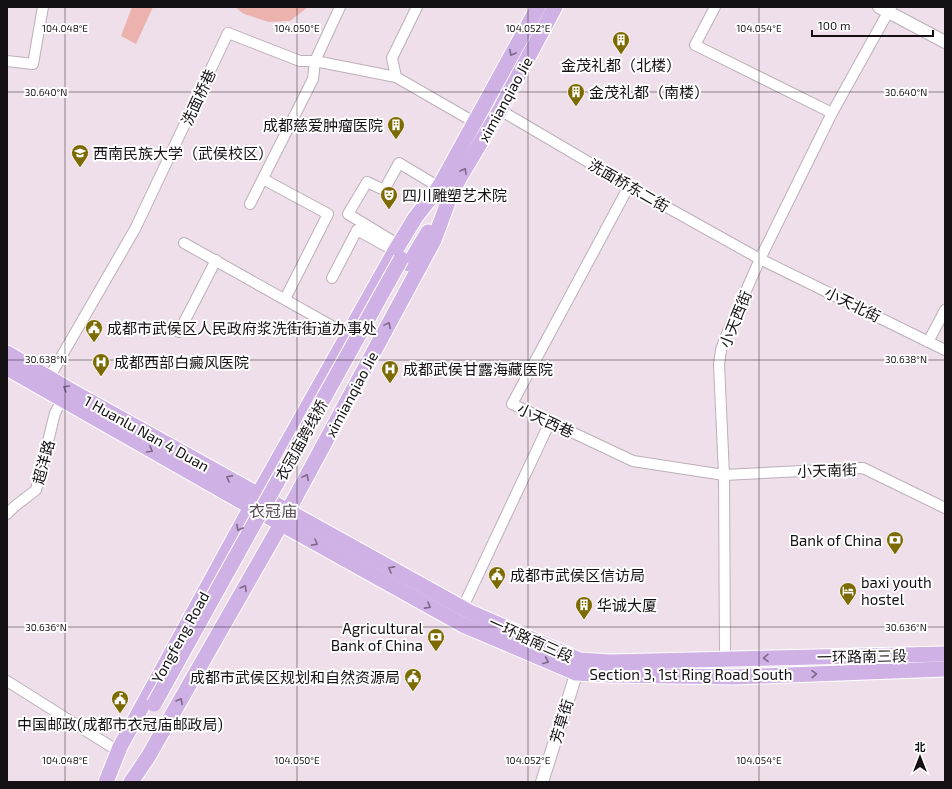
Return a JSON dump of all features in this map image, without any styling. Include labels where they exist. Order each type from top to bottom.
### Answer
[{"type":"main road","name":"ximianqiao Jie","points":[[284,517],[434,240],[446,188],[474,122],[538,7]]},
{"type":"main road","name":"ximianqiao Jie","points":[[254,501],[348,335],[500,110],[555,7]]},
{"type":"main road","name":"衣冠庙跨线桥","points":[[160,704],[401,255]]},
{"type":"main road","name":"1 Huanlu Nan 4 Duan","points":[[7,354],[254,501]]},
{"type":"main road","name":"1 Huanlu Nan 4 Duan","points":[[7,368],[62,400],[284,517]]},
{"type":"main road","name":"Yongfeng Road","points":[[106,782],[118,751],[254,501]]},
{"type":"main road","name":"Section 3, 1st Ring Road South","points":[[284,517],[463,625],[578,667],[610,675],[734,677],[945,669]]},
{"type":"main road","name":"Yongfeng Road","points":[[131,782],[148,757],[284,517]]},
{"type":"main road","name":"一环路南三段","points":[[578,667],[610,662],[945,654]]},
{"type":"main road","name":"Yongfeng Road","points":[[110,782],[160,704]]},
{"type":"main road","name":"Yongfeng Road","points":[[127,782],[160,704]]},
{"type":"street","points":[[7,61],[33,64],[43,7]]},
{"type":"street","points":[[250,204],[313,79],[315,61],[340,7]]},
{"type":"street","points":[[396,77],[392,58],[417,7]]},
{"type":"street","points":[[715,7],[695,45],[832,113]]},
{"type":"street","points":[[886,9],[945,42]]},
{"type":"street","name":"小天西街","points":[[725,659],[724,475],[719,364],[721,350],[760,259],[832,113],[886,9]]},
{"type":"street","name":"洗面桥巷","points":[[49,378],[135,229],[228,33],[300,61],[315,61]]},
{"type":"street","points":[[315,61],[396,77],[474,122]]},
{"type":"street","name":"洗面桥东二街","points":[[500,110],[629,186],[760,259]]},
{"type":"street","points":[[401,255],[348,214],[367,182],[384,190],[398,163],[446,188]]},
{"type":"street","points":[[263,179],[328,214],[285,299]]},
{"type":"street","name":"小天西巷","points":[[629,186],[512,404],[633,461],[724,475]]},
{"type":"street","points":[[332,278],[357,230],[401,255]]},
{"type":"street","points":[[184,242],[348,335]]},
{"type":"street","name":"小天北街","points":[[760,259],[945,350]]},
{"type":"street","points":[[179,332],[216,260]]},
{"type":"street","points":[[928,342],[945,310]]},
{"type":"street","name":"超洋路","points":[[7,514],[36,490],[55,413],[62,400]]},
{"type":"street","points":[[463,607],[550,422]]},
{"type":"street","name":"小天南街","points":[[724,475],[863,468],[945,508]]},
{"type":"street","name":"芳草街","points":[[542,782],[578,667]]},
{"type":"street","points":[[7,681],[118,751]]},
{"type":"shaded area","points":[[132,7],[153,7],[136,44],[121,36]]},
{"type":"shaded area","points":[[235,7],[308,7],[290,21],[269,22],[244,14]]},
{"type":"place","name":"金茂礼都（北楼）","points":[[621,55]]},
{"type":"place","name":"金茂礼都（南楼）","points":[[576,107]]},
{"type":"place","name":"成都慈爱肿瘤医院","points":[[396,140]]},
{"type":"place","name":"西南民族大学（武侯校区）","points":[[80,168]]},
{"type":"place","name":"四川雕塑艺术院","points":[[389,210]]},
{"type":"place","name":"成都市武侯区人民政府浆洗街街道办事处","points":[[94,343]]},
{"type":"place","name":"成都西部白癜风医院","points":[[101,377]]},
{"type":"place","name":"成都武侯甘露海藏医院","points":[[390,384]]},
{"type":"place","name":"Bank of China","points":[[895,555]]},
{"type":"place","name":"成都市武侯区信访局","points":[[497,590]]},
{"type":"place","name":"baxi youth hostel","points":[[848,606]]},
{"type":"place","name":"华诚大厦","points":[[584,620]]},
{"type":"place","name":"Agricultural Bank of China","points":[[436,652]]},
{"type":"place","name":"成都市武侯区规划和自然资源局","points":[[413,692]]},
{"type":"place","name":"中国邮政(成都市衣冠庙邮政局)","points":[[120,714]]},
{"type":"district","name":"衣冠庙","points":[[273,510]]}]
